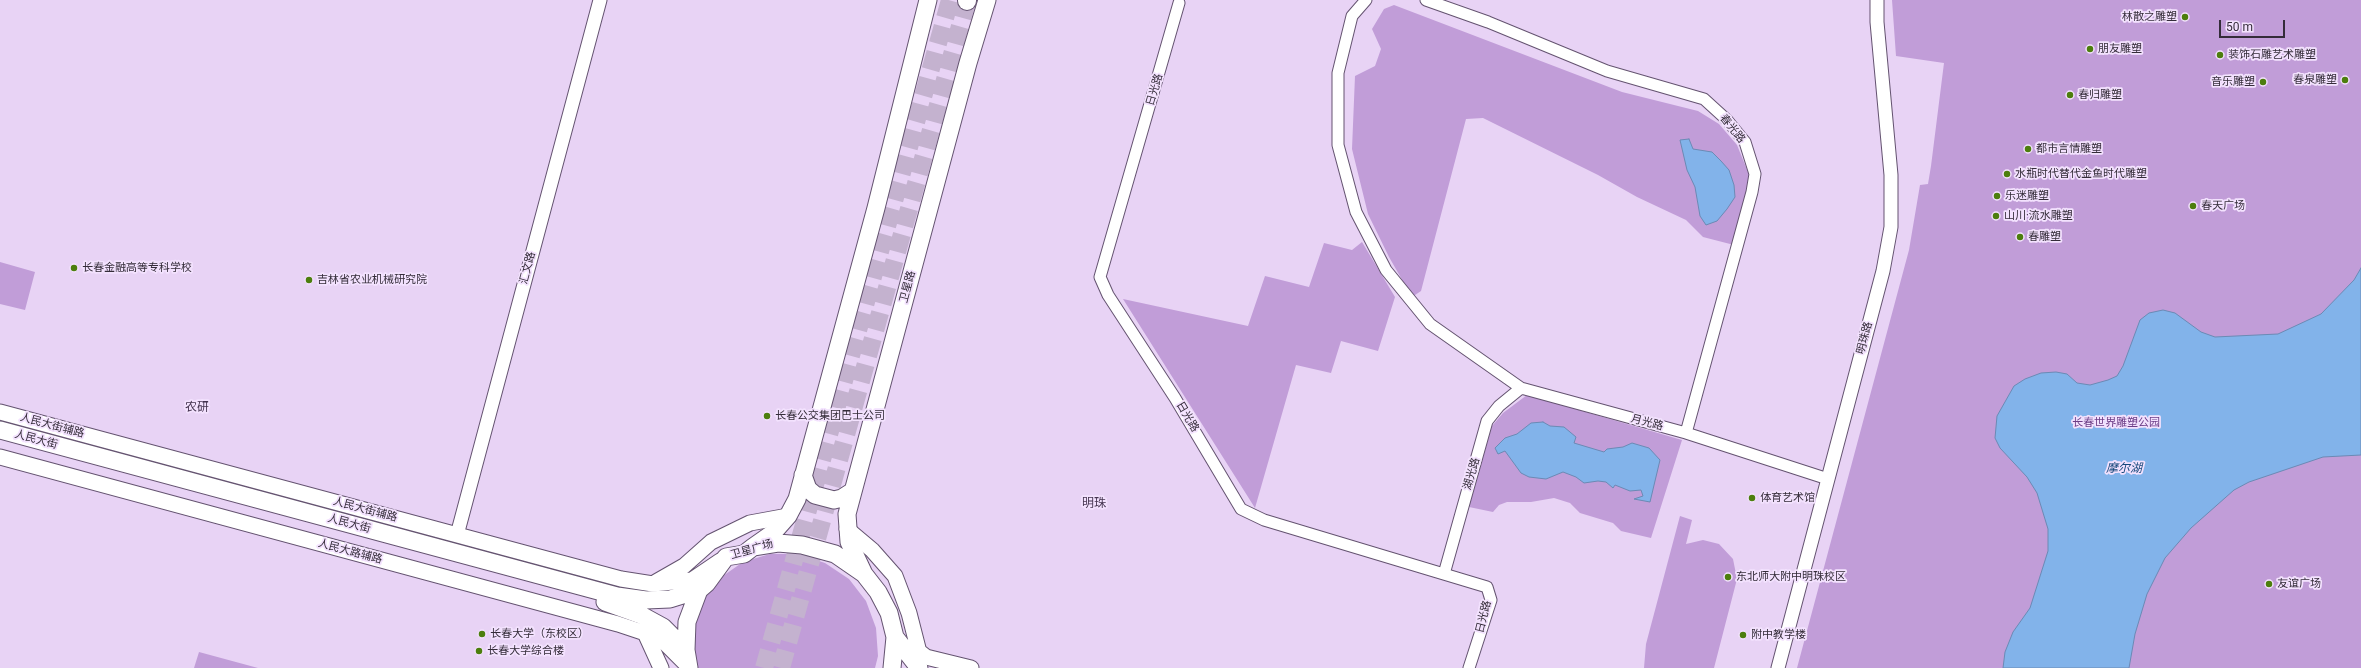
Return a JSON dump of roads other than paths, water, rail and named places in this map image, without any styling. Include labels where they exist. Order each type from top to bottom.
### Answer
[{"type":"main road","points":[[753,547],[773,533],[788,516],[797,499],[876,208],[928,0]]},
{"type":"main road","name":"卫星路","points":[[864,574],[849,542],[847,514],[968,63],[987,0]]},
{"type":"main road","name":"人民大街辅路","points":[[0,412],[621,579],[653,584],[692,580],[726,557]]},
{"type":"main road","name":"人民大街","points":[[0,430],[617,596],[646,600],[670,599],[700,590]]},
{"type":"main road","name":"人民大街","points":[[0,440],[615,605],[641,615],[663,627],[686,650]]},
{"type":"main road","name":"人民大路辅路","points":[[0,457],[610,622],[660,638],[667,643],[689,668]]},
{"type":"main road","points":[[804,475],[808,489],[814,495],[834,500],[842,498],[853,491]]},
{"type":"main road","points":[[653,584],[684,566],[711,542],[750,523],[788,516]]},
{"type":"main road","points":[[847,528],[872,550],[895,576],[909,613],[919,660]]},
{"type":"main road","name":"卫星广场","points":[[689,668],[686,650],[687,622],[700,590],[726,557],[744,554],[753,547],[778,543],[802,544],[835,554],[864,574],[878,592],[888,613],[895,637],[892,668]]},
{"type":"main road","points":[[888,613],[912,646],[919,660]]},
{"type":"main road","points":[[645,633],[661,668]]},
{"type":"main road","points":[[895,637],[919,660]]},
{"type":"main road","points":[[919,660],[926,657],[971,668]]},
{"type":"street","name":"汇文路","points":[[457,535],[600,0]]},
{"type":"street","name":"月光路","points":[[1366,0],[1352,16],[1338,73],[1338,145],[1356,212],[1386,270],[1430,324],[1521,388],[1686,433],[1773,460],[1792,469],[1829,476]]},
{"type":"street","name":"春光路","points":[[1426,0],[1488,22],[1607,71],[1704,99],[1727,120],[1745,142],[1754,174],[1752,192],[1686,433]]},
{"type":"street","name":"明珠路","points":[[1778,668],[1883,271],[1891,227],[1890,156],[1877,22],[1877,0]]},
{"type":"street","name":"日光路","points":[[1180,3],[1100,277],[1108,295],[1175,398],[1241,509],[1264,520],[1487,587],[1491,600],[1469,668]]},
{"type":"street","name":"湖光路","points":[[1444,574],[1487,421],[1499,406],[1521,388]]},
{"type":"water","points":[[1689,139],[1693,149],[1712,152],[1721,161],[1729,170],[1734,185],[1735,197],[1727,209],[1717,221],[1706,225],[1700,216],[1695,187],[1687,170],[1680,140]]},
{"type":"water","name":"摩尔湖","points":[[2361,268],[2361,455],[2323,457],[2249,482],[2234,490],[2191,528],[2165,558],[2147,594],[2135,634],[2129,668],[2003,668],[2005,652],[2013,632],[2030,608],[2048,551],[2048,529],[2037,493],[2027,477],[2000,448],[1995,438],[1997,416],[2014,386],[2025,379],[2041,373],[2056,372],[2067,374],[2077,383],[2090,385],[2117,376],[2123,366],[2140,320],[2149,313],[2163,310],[2175,313],[2201,332],[2215,337],[2278,334],[2321,314],[2354,280]]},
{"type":"water","points":[[1543,422],[1550,426],[1564,427],[1576,437],[1574,443],[1604,452],[1607,449],[1623,447],[1632,443],[1649,448],[1660,460],[1650,502],[1634,499],[1643,496],[1641,490],[1630,491],[1615,485],[1613,488],[1606,482],[1598,481],[1584,483],[1576,477],[1563,472],[1546,479],[1529,477],[1521,473],[1505,451],[1498,454],[1495,448],[1505,438],[1517,434],[1531,423]]},
{"type":"tunnel","points":[[764,668],[950,0]]},
{"type":"tunnel","points":[[781,668],[967,1]]},
{"type":"place","name":"林散之雕塑","points":[[2185,17]]},
{"type":"place","name":"朋友雕塑","points":[[2090,49]]},
{"type":"place","name":"装饰石雕艺术雕塑","points":[[2220,55]]},
{"type":"place","name":"春泉雕塑","points":[[2345,80]]},
{"type":"place","name":"音乐雕塑","points":[[2263,82]]},
{"type":"place","name":"春归雕塑","points":[[2070,95]]},
{"type":"place","name":"都市言情雕塑","points":[[2028,149]]},
{"type":"place","name":"水瓶时代替代金鱼时代雕塑","points":[[2007,174]]},
{"type":"place","name":"乐迷雕塑","points":[[1997,196]]},
{"type":"place","name":"春天广场","points":[[2193,206]]},
{"type":"place","name":"山川·流水雕塑","points":[[1996,216]]},
{"type":"place","name":"春雕塑","points":[[2020,237]]},
{"type":"place","name":"长春金融高等专科学校","points":[[74,268]]},
{"type":"place","name":"吉林省农业机械研究院","points":[[309,280]]},
{"type":"place","name":"长春公交集团巴士公司","points":[[767,416]]},
{"type":"place","name":"体育艺术馆","points":[[1752,498]]},
{"type":"place","name":"东北师大附中明珠校区","points":[[1728,577]]},
{"type":"place","name":"友谊广场","points":[[2269,584]]},
{"type":"place","name":"长春大学（东校区）","points":[[482,634]]},
{"type":"place","name":"附中教学楼","points":[[1743,635]]},
{"type":"place","name":"长春大学综合楼","points":[[479,651]]},
{"type":"district","name":"农研","points":[[197,408]]},
{"type":"district","name":"明珠","points":[[1094,504]]},
{"type":"park label","name":"长春世界雕塑公园","points":[[2116,423]]}]
